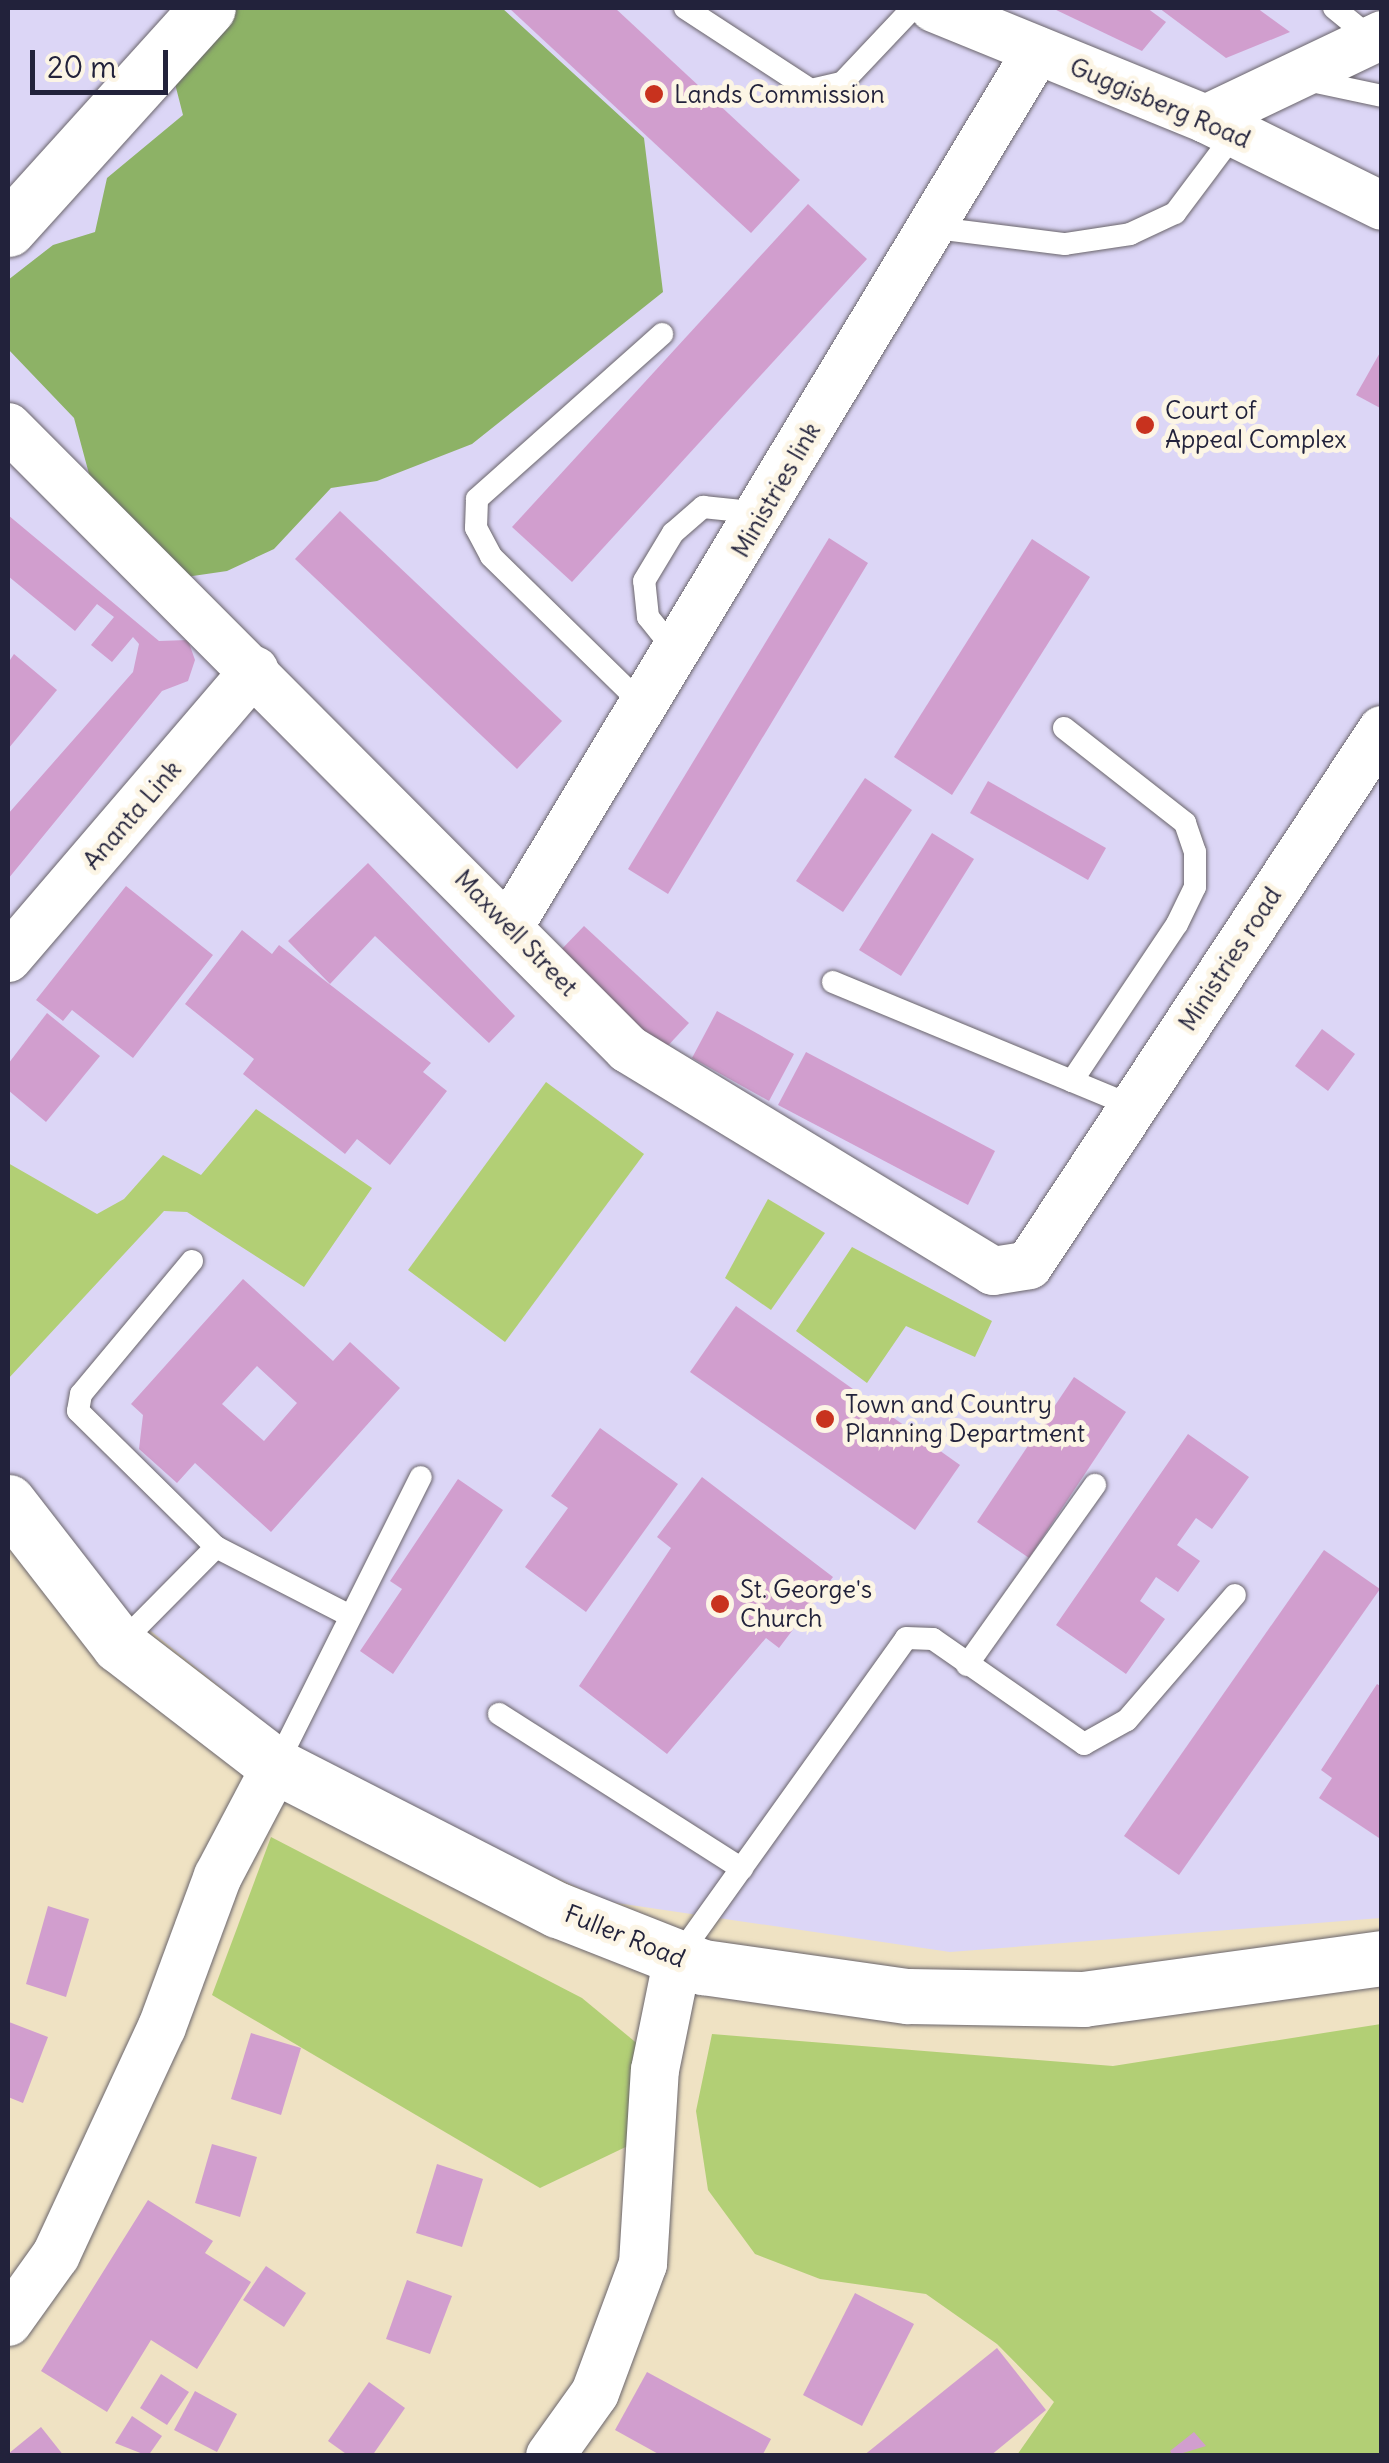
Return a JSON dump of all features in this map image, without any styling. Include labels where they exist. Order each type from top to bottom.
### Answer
[{"type":"street","name":"Guggisberg Road","points":[[934,8],[1220,126],[1382,206]]},
{"type":"street","points":[[8,230],[199,11]]},
{"type":"street","points":[[1220,126],[1294,77],[1377,37]]},
{"type":"street","name":"Ministries link","points":[[510,925],[764,513],[928,227],[1036,51]]},
{"type":"street","name":"Maxwell Street","points":[[8,427],[510,925],[628,1049],[993,1271],[1029,1265],[1080,1188]]},
{"type":"street","name":"Ananta Link","points":[[8,958],[255,670]]},
{"type":"street","name":"Ministries road","points":[[1080,1188],[1382,730]]},
{"type":"street","name":"Fuller Road","points":[[8,1502],[119,1645],[276,1766],[558,1910],[678,1957],[908,1996],[1082,1999],[1382,1958]]},
{"type":"street","points":[[8,2322],[56,2255],[162,2026],[218,1876],[276,1766]]},
{"type":"street","points":[[550,2456],[595,2394],[643,2264],[655,2070],[678,1957]]},
{"type":"lane","points":[[685,8],[811,90],[842,83],[913,8]]},
{"type":"lane","points":[[1334,8],[1377,37]]},
{"type":"lane","points":[[1294,77],[1382,96]]},
{"type":"lane","points":[[928,227],[1065,244],[1130,234],[1175,213],[1220,126]]},
{"type":"lane","points":[[644,706],[491,556],[476,528],[477,499],[662,334]]},
{"type":"lane","points":[[677,653],[648,617],[644,581],[673,532],[704,506],[764,513]]},
{"type":"lane","points":[[1064,728],[1185,823],[1194,852],[1195,887],[1177,924],[1072,1081]]},
{"type":"lane","points":[[833,982],[1133,1106]]},
{"type":"lane","points":[[192,1261],[81,1394],[78,1411],[216,1546],[350,1616]]},
{"type":"lane","points":[[276,1766],[421,1476]]},
{"type":"lane","points":[[967,1665],[1095,1485]]},
{"type":"lane","points":[[119,1645],[216,1546]]},
{"type":"lane","points":[[678,1957],[906,1638],[922,1634],[1084,1744],[1126,1720],[1234,1595]]},
{"type":"lane","points":[[499,1714],[742,1869]]},
{"type":"shaded area","points":[[8,8],[1381,8],[1381,1918],[950,1952],[610,1902],[330,1776],[94,1585],[8,1472]]},
{"type":"green space","points":[[231,8],[502,8],[644,138],[663,292],[472,444],[377,481],[331,488],[274,549],[227,571],[179,578],[96,500],[74,418],[8,349],[8,280],[53,245],[95,232],[107,178],[183,115],[172,72]]},
{"type":"green space","points":[[546,1082],[644,1154],[505,1342],[408,1270]]},
{"type":"green space","points":[[256,1109],[372,1188],[304,1287],[187,1212],[164,1211],[8,1379],[8,1163],[97,1214],[124,1199],[163,1155],[201,1175]]},
{"type":"green space","points":[[768,1199],[825,1233],[771,1310],[725,1278]]},
{"type":"green space","points":[[852,1247],[992,1321],[975,1357],[906,1326],[867,1383],[796,1331]]},
{"type":"green space","points":[[271,1837],[582,1998],[645,2050],[634,2143],[540,2188],[212,1995]]},
{"type":"green space","points":[[1381,2024],[1381,2455],[1017,2455],[1054,2402],[997,2344],[926,2294],[820,2279],[755,2254],[708,2190],[696,2111],[712,2034],[1113,2066]]},
{"type":"building","name":"Lands Commission","points":[[509,8],[615,8],[800,180],[751,233]]},
{"type":"building","points":[[1052,8],[1147,8],[1166,22],[1142,51]]},
{"type":"building","points":[[1159,8],[1257,8],[1290,32],[1226,58]]},
{"type":"building","points":[[808,204],[867,259],[572,582],[512,527]]},
{"type":"building","points":[[1382,349],[1382,409],[1356,395]]},
{"type":"building","points":[[340,511],[562,721],[517,769],[295,559]]},
{"type":"building","points":[[8,515],[159,641],[188,640],[195,660],[188,681],[162,691],[8,879],[8,814],[133,672],[139,644],[133,637],[112,662],[91,645],[114,617],[97,604],[75,631],[8,576]]},
{"type":"building","points":[[829,538],[868,563],[668,894],[628,869]]},
{"type":"building","points":[[1032,539],[1090,577],[952,795],[894,757]]},
{"type":"building","points":[[14,654],[57,690],[8,749],[8,663]]},
{"type":"building","points":[[865,778],[912,810],[843,912],[796,881]]},
{"type":"building","points":[[988,781],[1106,848],[1088,880],[970,813]]},
{"type":"building","points":[[932,833],[974,859],[901,976],[859,950]]},
{"type":"building","points":[[368,863],[515,1016],[489,1043],[375,936],[330,984],[288,941]]},
{"type":"building","points":[[126,886],[213,955],[133,1058],[72,1010],[63,1021],[36,1000]]},
{"type":"building","points":[[584,926],[689,1023],[663,1051],[558,953]]},
{"type":"building","points":[[242,930],[272,954],[279,945],[431,1063],[423,1072],[447,1091],[390,1165],[357,1139],[345,1154],[243,1074],[254,1059],[185,1004]]},
{"type":"building","points":[[717,1011],[794,1054],[769,1101],[692,1058]]},
{"type":"building","points":[[47,1013],[100,1056],[46,1122],[8,1090],[8,1064]]},
{"type":"building","points":[[1322,1029],[1355,1054],[1328,1091],[1295,1066]]},
{"type":"building","points":[[806,1052],[995,1151],[968,1205],[778,1105]]},
{"type":"building","points":[[243,1279],[333,1361],[350,1342],[400,1388],[271,1532],[195,1463],[177,1483],[139,1449],[143,1415],[131,1404]],"holes":[[[257,1366],[297,1403],[264,1441],[222,1404]]]},
{"type":"building","name":"Town and Country Planning Department","points":[[736,1306],[960,1465],[915,1530],[690,1372]]},
{"type":"building","points":[[1074,1377],[1126,1412],[1029,1558],[977,1522]]},
{"type":"building","points":[[600,1428],[678,1484],[586,1612],[525,1567],[568,1508],[551,1496]]},
{"type":"building","points":[[1188,1434],[1249,1477],[1212,1529],[1196,1518],[1177,1545],[1200,1561],[1178,1592],[1156,1577],[1140,1601],[1165,1619],[1126,1674],[1056,1625]]},
{"type":"building","name":"St. George's Church","points":[[702,1477],[833,1577],[779,1648],[766,1638],[667,1754],[579,1686],[671,1548],[657,1537]]},
{"type":"building","points":[[458,1479],[503,1510],[393,1674],[360,1651],[402,1589],[390,1581]]},
{"type":"building","points":[[1324,1550],[1380,1589],[1179,1875],[1124,1836]]},
{"type":"building","points":[[1377,1684],[1382,1687],[1382,1840],[1319,1798],[1332,1778],[1321,1770]]},
{"type":"building","points":[[48,1906],[89,1919],[66,1997],[26,1984]]},
{"type":"building","points":[[9,2022],[48,2037],[23,2103],[8,2097]]},
{"type":"building","points":[[251,2033],[301,2048],[281,2115],[231,2099]]},
{"type":"building","points":[[212,2144],[257,2157],[240,2217],[195,2203]]},
{"type":"building","points":[[437,2164],[483,2179],[462,2247],[416,2233]]},
{"type":"building","points":[[148,2200],[213,2241],[205,2253],[251,2282],[197,2369],[151,2340],[107,2412],[41,2371]]},
{"type":"building","points":[[266,2266],[306,2293],[284,2327],[243,2300]]},
{"type":"building","points":[[407,2280],[452,2296],[430,2354],[386,2339]]},
{"type":"building","points":[[855,2293],[914,2324],[862,2426],[803,2395]]},
{"type":"building","points":[[997,2348],[1046,2410],[990,2456],[863,2456]]},
{"type":"building","points":[[647,2372],[771,2439],[762,2456],[662,2456],[615,2430]]},
{"type":"building","points":[[161,2374],[189,2392],[167,2425],[140,2408]]},
{"type":"building","points":[[369,2382],[405,2408],[372,2456],[349,2456],[328,2441]]},
{"type":"building","points":[[195,2391],[237,2414],[217,2452],[174,2430]]},
{"type":"building","points":[[132,2416],[162,2436],[148,2456],[115,2443]]},
{"type":"building","points":[[41,2427],[64,2456],[8,2456],[8,2454]]},
{"type":"building","points":[[1194,2432],[1206,2446],[1173,2456],[1170,2451]]},
{"type":"place","name":"Lands Commission","points":[[654,94]]},
{"type":"place","name":"Court of Appeal Complex","points":[[1145,425]]},
{"type":"place","name":"Town and Country Planning Department","points":[[825,1419]]},
{"type":"place","name":"St. George's Church","points":[[720,1604]]}]
